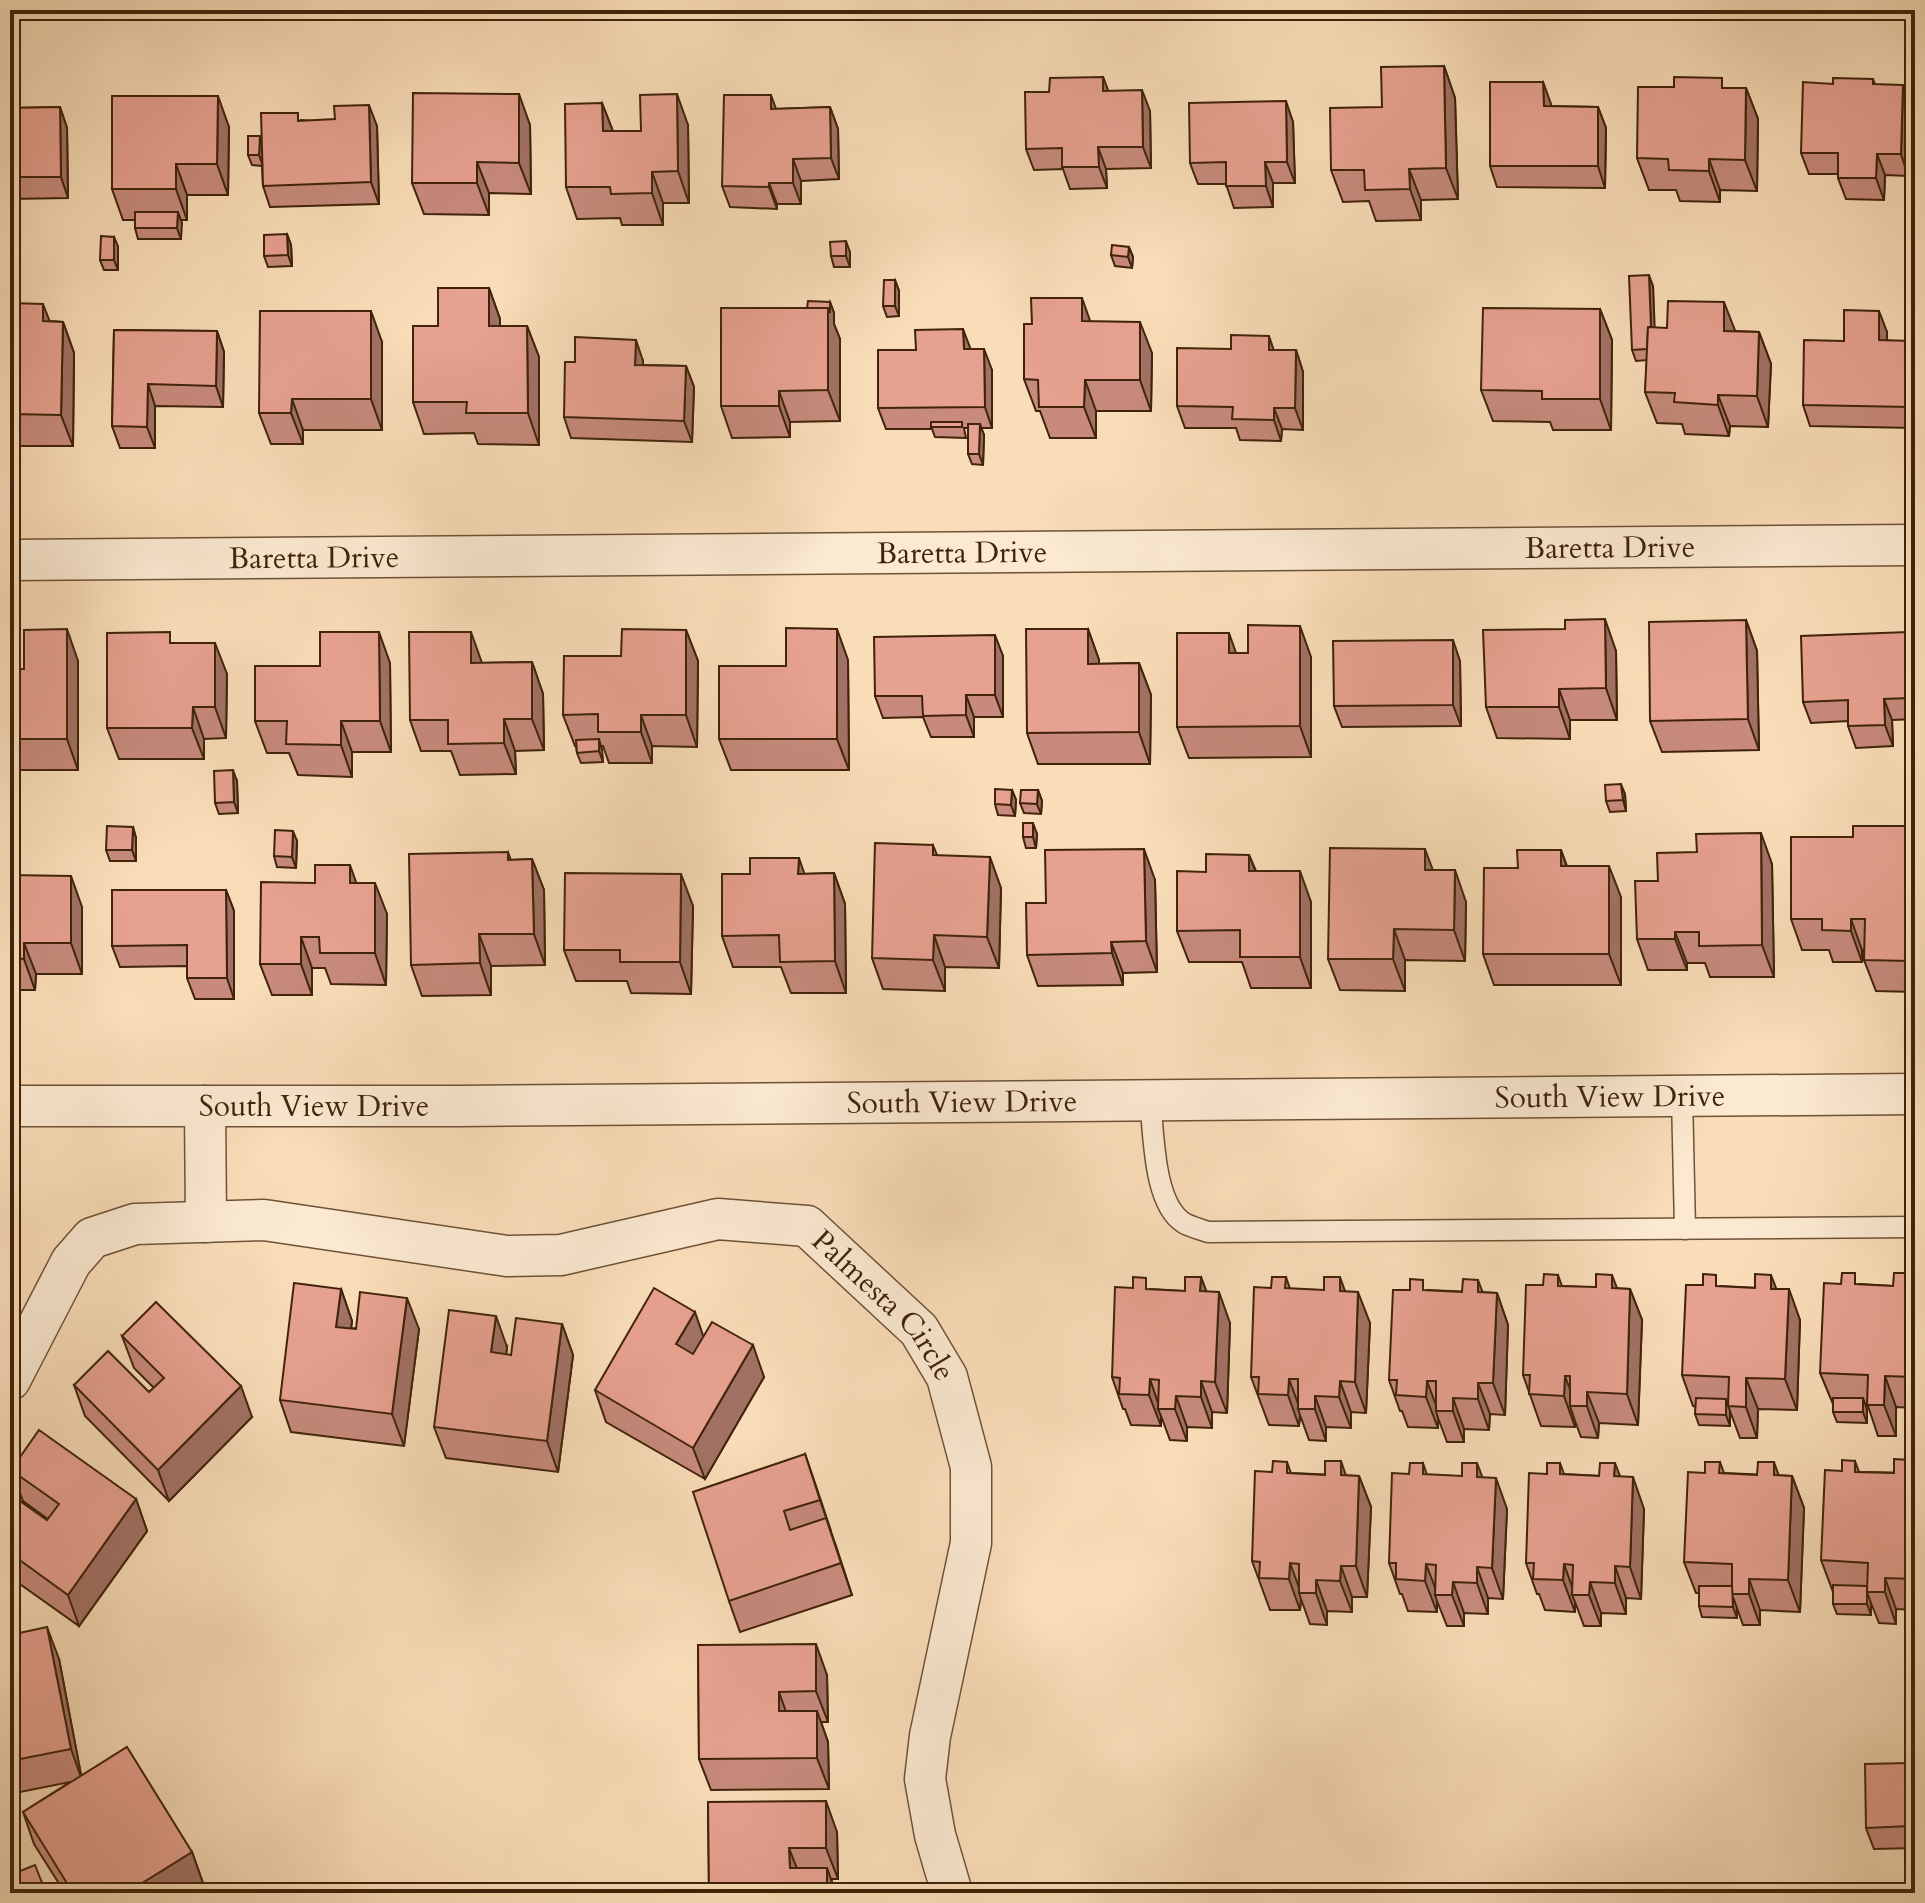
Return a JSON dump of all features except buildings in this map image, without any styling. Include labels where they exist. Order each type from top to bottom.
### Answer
[{"type":"street","name":"Baretta Drive","points":[[10,560],[1915,545]]},
{"type":"street","name":"South View Drive","points":[[10,1106],[1915,1094]]},
{"type":"street","points":[[205,1106],[206,1222]]},
{"type":"street","name":"Palmesta Circle","points":[[10,1380],[71,1262],[92,1238],[135,1224],[264,1220],[322,1226],[507,1256],[561,1255],[718,1219],[807,1226],[919,1330],[947,1377],[971,1467],[971,1543],[930,1736],[925,1779],[935,1835],[952,1893]]},
{"type":"lane","points":[[1682,1096],[1685,1229]]},
{"type":"lane","points":[[1150,1100],[1157,1167],[1167,1204],[1183,1222],[1208,1232],[1915,1227]]}]
